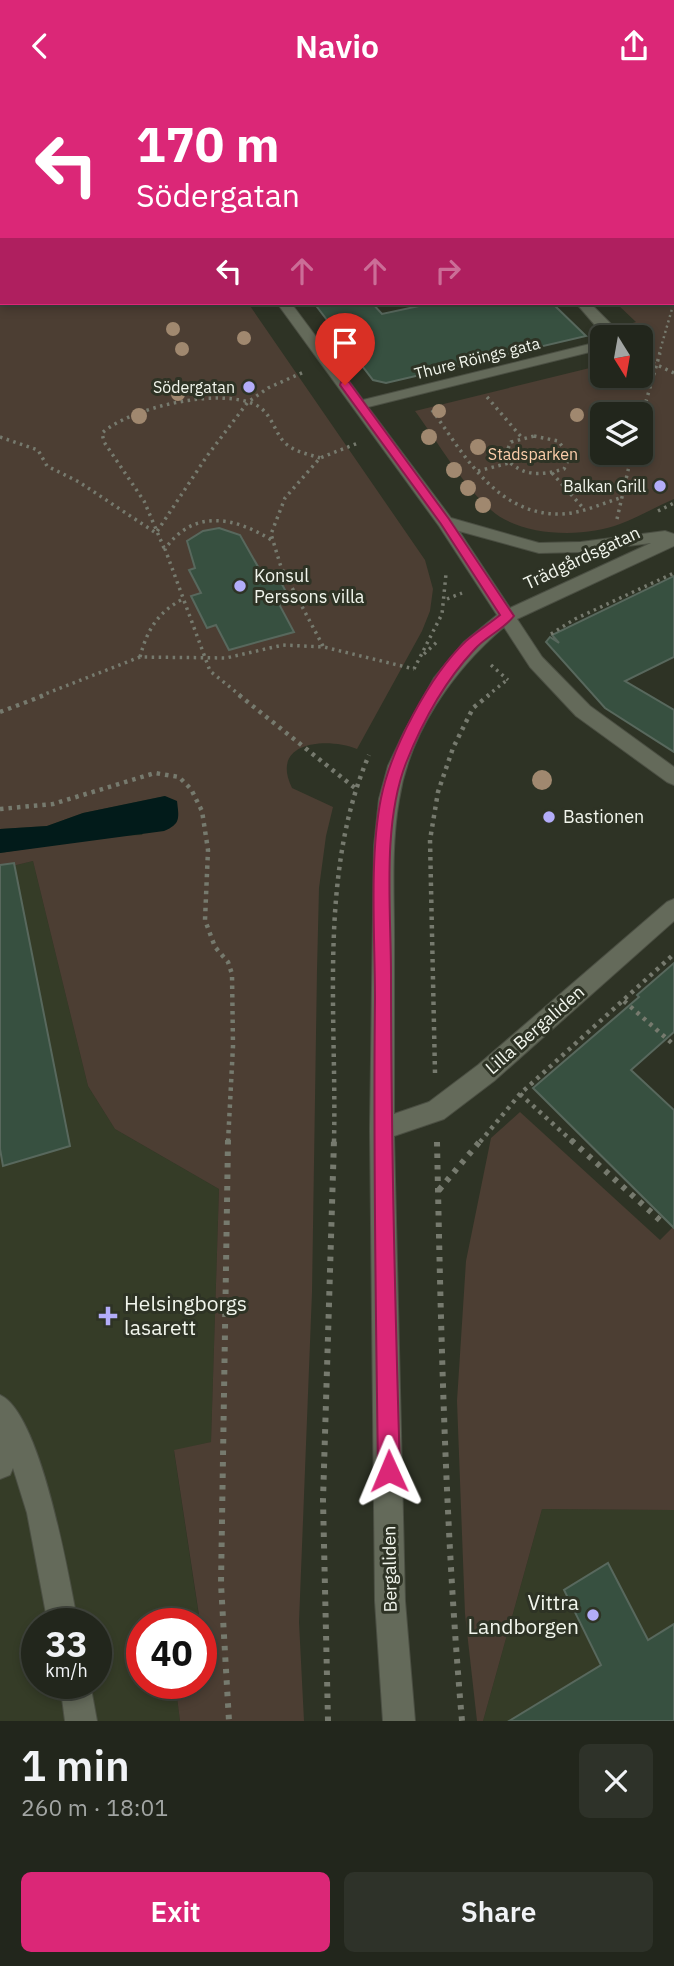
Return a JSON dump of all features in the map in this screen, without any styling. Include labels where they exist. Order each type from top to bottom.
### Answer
[{"type":"street","points":[[285,305],[445,521],[519,639],[536,661],[583,711],[674,777]]},
{"type":"street","points":[[585,305],[604,325]]},
{"type":"street","name":"Thure Röings gata","points":[[360,405],[590,348]]},
{"type":"street","points":[[445,521],[539,548],[581,547],[674,537]]},
{"type":"street","name":"Trädgårdsgatan","points":[[507,616],[674,537]]},
{"type":"street","name":"Bergaliden","points":[[399,1721],[390,1601],[382,1129],[384,846],[389,799],[398,766],[413,732],[440,683],[470,646],[507,616]]},
{"type":"street","name":"Lilla Bergaliden","points":[[382,1129],[436,1111],[486,1073],[674,908]]},
{"type":"street","points":[[0,1409],[15,1433],[43,1523],[60,1608]]},
{"type":"street","points":[[0,1465],[15,1433]]},
{"type":"street","points":[[78,1699],[81,1721]]},
{"type":"path","points":[[646,402],[673,305]]},
{"type":"path","points":[[653,364],[674,373]]},
{"type":"path","points":[[156,533],[207,456],[248,402],[257,394],[303,371],[330,365]]},
{"type":"path","points":[[499,393],[486,396],[523,439]]},
{"type":"path","points":[[320,458],[290,446],[263,410],[248,402],[221,400],[128,414],[109,424],[102,433],[104,442],[144,501],[210,671],[355,788]]},
{"type":"path","points":[[442,407],[431,409],[504,501],[528,512],[552,515],[620,498]]},
{"type":"path","points":[[324,647],[281,567],[271,534],[285,498],[320,458],[341,447],[383,436]]},
{"type":"path","points":[[534,436],[558,442],[570,456],[564,469],[540,477],[515,470],[504,457],[511,442],[523,439],[534,436]]},
{"type":"path","points":[[0,437],[38,450],[47,466],[79,482],[156,533]]},
{"type":"path","points":[[478,471],[509,463]]},
{"type":"path","points":[[615,530],[629,465]]},
{"type":"path","points":[[552,473],[584,509]]},
{"type":"path","points":[[164,549],[174,534],[183,527],[212,520],[244,526],[273,541]]},
{"type":"path","points":[[462,1721],[450,1583],[438,1191],[430,840],[438,792],[453,748],[473,708],[507,680],[557,648],[551,642],[550,635],[575,619],[674,573]]},
{"type":"path","points":[[419,660],[443,618],[447,599],[446,576]]},
{"type":"path","points":[[139,657],[146,632],[159,614],[168,605],[183,599]]},
{"type":"path","points":[[443,618],[507,680]]},
{"type":"path","points":[[0,712],[139,657],[226,658],[283,645],[324,647],[414,669]]},
{"type":"path","points":[[0,809],[53,804],[155,773],[179,777],[191,789],[202,811],[208,850],[205,920],[215,947],[228,962],[232,974],[233,1046],[226,1172],[221,1584],[229,1721]]},
{"type":"path","points":[[328,1721],[322,1623],[335,1072],[336,901]]},
{"type":"path","points":[[438,1191],[520,1094],[674,954]]},
{"type":"path","points":[[624,1001],[674,1045]]},
{"type":"path","points":[[520,1094],[662,1222]]},
{"type":"shaded area","name":"Helsingborgs lasarett","points":[[33,861],[88,1086],[115,1129],[219,1189],[211,1442],[174,1451],[198,1608],[126,1608],[126,1699],[177,1699],[180,1721],[0,1721],[0,869]]},
{"type":"shaded area","name":"Vittra Landborgen","points":[[542,1509],[674,1510],[674,1721],[483,1721]]},
{"type":"green space","points":[[0,305],[249,305],[425,560],[433,589],[430,611],[422,631],[357,749],[331,743],[317,744],[305,746],[288,760],[287,772],[292,788],[333,807],[319,888],[312,1292],[299,1622],[304,1721],[180,1721],[177,1699],[217,1699],[217,1608],[198,1608],[174,1450],[211,1442],[219,1189],[115,1129],[88,1086],[33,861],[0,869],[0,853],[109,836],[142,835],[165,796],[83,813],[47,826],[0,829]]},
{"type":"green space","name":"Stadsparken","points":[[618,305],[674,305],[674,499],[620,524],[589,532],[536,530],[504,519],[471,489],[415,411],[590,368],[590,389],[653,389],[653,325],[626,325],[636,322]]},
{"type":"green space","points":[[520,1112],[660,1240],[674,1226],[674,1510],[542,1509],[483,1721],[477,1721],[465,1614],[457,1401],[466,1261],[491,1138]]},
{"type":"water","points":[[165,796],[177,801],[178,816],[176,823],[164,831],[0,853],[0,829],[47,826],[83,813]]},
{"type":"building","points":[[316,305],[374,305],[382,314],[424,305],[554,305],[586,336],[386,383],[373,380]]},
{"type":"building","name":"Konsul Perssons villa","points":[[219,528],[240,535],[265,579],[277,575],[291,601],[279,604],[294,632],[229,650],[216,625],[207,628],[191,596],[201,593],[189,570],[195,568],[187,541],[203,531]]},
{"type":"building","points":[[674,576],[674,657],[625,681],[674,710],[674,752],[605,708],[546,642],[550,637],[559,643],[552,635]]},
{"type":"building","points":[[14,863],[70,1146],[3,1166],[0,1149],[0,865]]},
{"type":"building","points":[[674,963],[674,1032],[631,1070],[674,1110],[674,1228],[533,1088],[639,997],[637,995]]},
{"type":"building","points":[[608,1563],[648,1640],[674,1624],[674,1721],[509,1721],[601,1665],[564,1590]]},
{"type":"place","name":"Södergatan","points":[[249,387]]},
{"type":"place","name":"Balkan Grill","points":[[660,486]]},
{"type":"place","name":"Konsul Perssons villa","points":[[240,586]]},
{"type":"place","name":"Bastionen","points":[[549,817]]},
{"type":"place","name":"Helsingborgs lasarett","points":[[108,1316]]},
{"type":"place","name":"Vittra Landborgen","points":[[593,1615]]},
{"type":"route","points":[[345,385],[445,521],[507,616],[470,646],[440,683],[398,766],[389,799],[384,846],[382,1129],[389,1471]]}]
